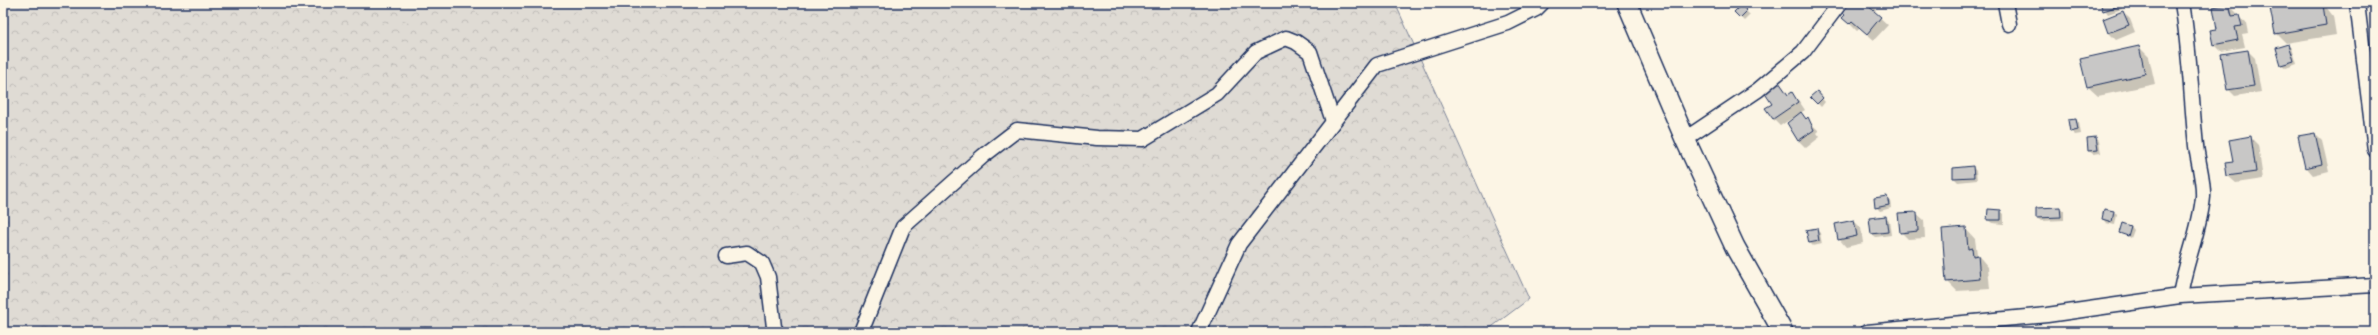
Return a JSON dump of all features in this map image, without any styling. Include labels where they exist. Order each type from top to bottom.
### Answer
[{"type":"main road","points":[[1627,3],[1685,139],[1735,247],[1783,332]]},
{"type":"street","points":[[1199,332],[1239,244],[1377,65],[1508,23],[1536,9],[1542,3]]},
{"type":"street","points":[[1685,139],[1758,90],[1803,52],[1840,3]]},
{"type":"street","points":[[2005,3],[2009,24]]},
{"type":"street","points":[[2180,296],[2183,277],[2197,233],[2203,196],[2196,145],[2189,46],[2182,3]]},
{"type":"street","points":[[2357,3],[2375,150]]},
{"type":"street","points":[[860,332],[903,227],[983,156],[1017,130],[1097,138],[1143,139],[1217,94],[1256,52],[1286,38],[1296,42],[1310,52],[1333,121]]},
{"type":"street","points":[[726,256],[747,253],[762,263],[768,278],[774,327],[777,332]]},
{"type":"street","points":[[1867,332],[2047,316],[2180,296],[2375,285]]},
{"type":"green space","points":[[3,3],[1395,3],[1529,299],[1485,332],[3,332]]},
{"type":"building","points":[[1848,3],[1869,3],[1867,5],[1881,17],[1867,34],[1852,21],[1849,24],[1842,18],[1845,15],[1841,12]]},
{"type":"building","points":[[2100,3],[2118,3],[2119,6],[2103,11]]},
{"type":"building","points":[[2269,3],[2318,3],[2318,6],[2323,5],[2326,25],[2275,34]]},
{"type":"building","points":[[2229,4],[2232,16],[2239,15],[2242,26],[2235,27],[2238,40],[2213,45],[2210,30],[2217,29],[2213,7]]},
{"type":"building","points":[[1741,5],[1747,11],[1740,18],[1734,12]]},
{"type":"building","points":[[2123,11],[2129,25],[2108,33],[2103,19]]},
{"type":"building","points":[[2289,44],[2294,61],[2281,65],[2276,48]]},
{"type":"building","points":[[2139,46],[2145,74],[2087,87],[2080,59]]},
{"type":"building","points":[[2248,50],[2254,86],[2227,90],[2221,54]]},
{"type":"building","points":[[1779,82],[1788,95],[1792,92],[1798,102],[1773,119],[1765,108],[1772,104],[1764,92]]},
{"type":"building","points":[[1817,91],[1823,98],[1817,104],[1810,97]]},
{"type":"building","points":[[1801,112],[1806,119],[1808,117],[1814,130],[1798,141],[1787,123]]},
{"type":"building","points":[[2076,119],[2078,130],[2070,132],[2068,120]]},
{"type":"building","points":[[2315,133],[2322,164],[2305,168],[2298,136]]},
{"type":"building","points":[[2251,136],[2256,172],[2227,176],[2225,162],[2233,161],[2229,140]]},
{"type":"building","points":[[2096,137],[2098,150],[2088,151],[2087,138]]},
{"type":"building","points":[[1973,166],[1974,177],[1953,178],[1953,168]]},
{"type":"building","points":[[1887,196],[1889,205],[1875,208],[1874,198]]},
{"type":"building","points":[[2060,207],[2061,217],[2036,218],[2036,208]]},
{"type":"building","points":[[1988,209],[2001,210],[2001,220],[1987,220]]},
{"type":"building","points":[[2104,209],[2114,211],[2112,222],[2102,219]]},
{"type":"building","points":[[1917,212],[1918,231],[1900,233],[1898,213]]},
{"type":"building","points":[[1886,216],[1888,232],[1871,234],[1869,218]]},
{"type":"building","points":[[1854,220],[1857,236],[1838,240],[1835,224]]},
{"type":"building","points":[[2122,223],[2131,226],[2128,236],[2119,233]]},
{"type":"building","points":[[1966,227],[1968,249],[1972,248],[1973,256],[1978,255],[1980,279],[1946,282],[1942,229]]},
{"type":"building","points":[[1817,228],[1819,241],[1809,243],[1806,230]]}]
